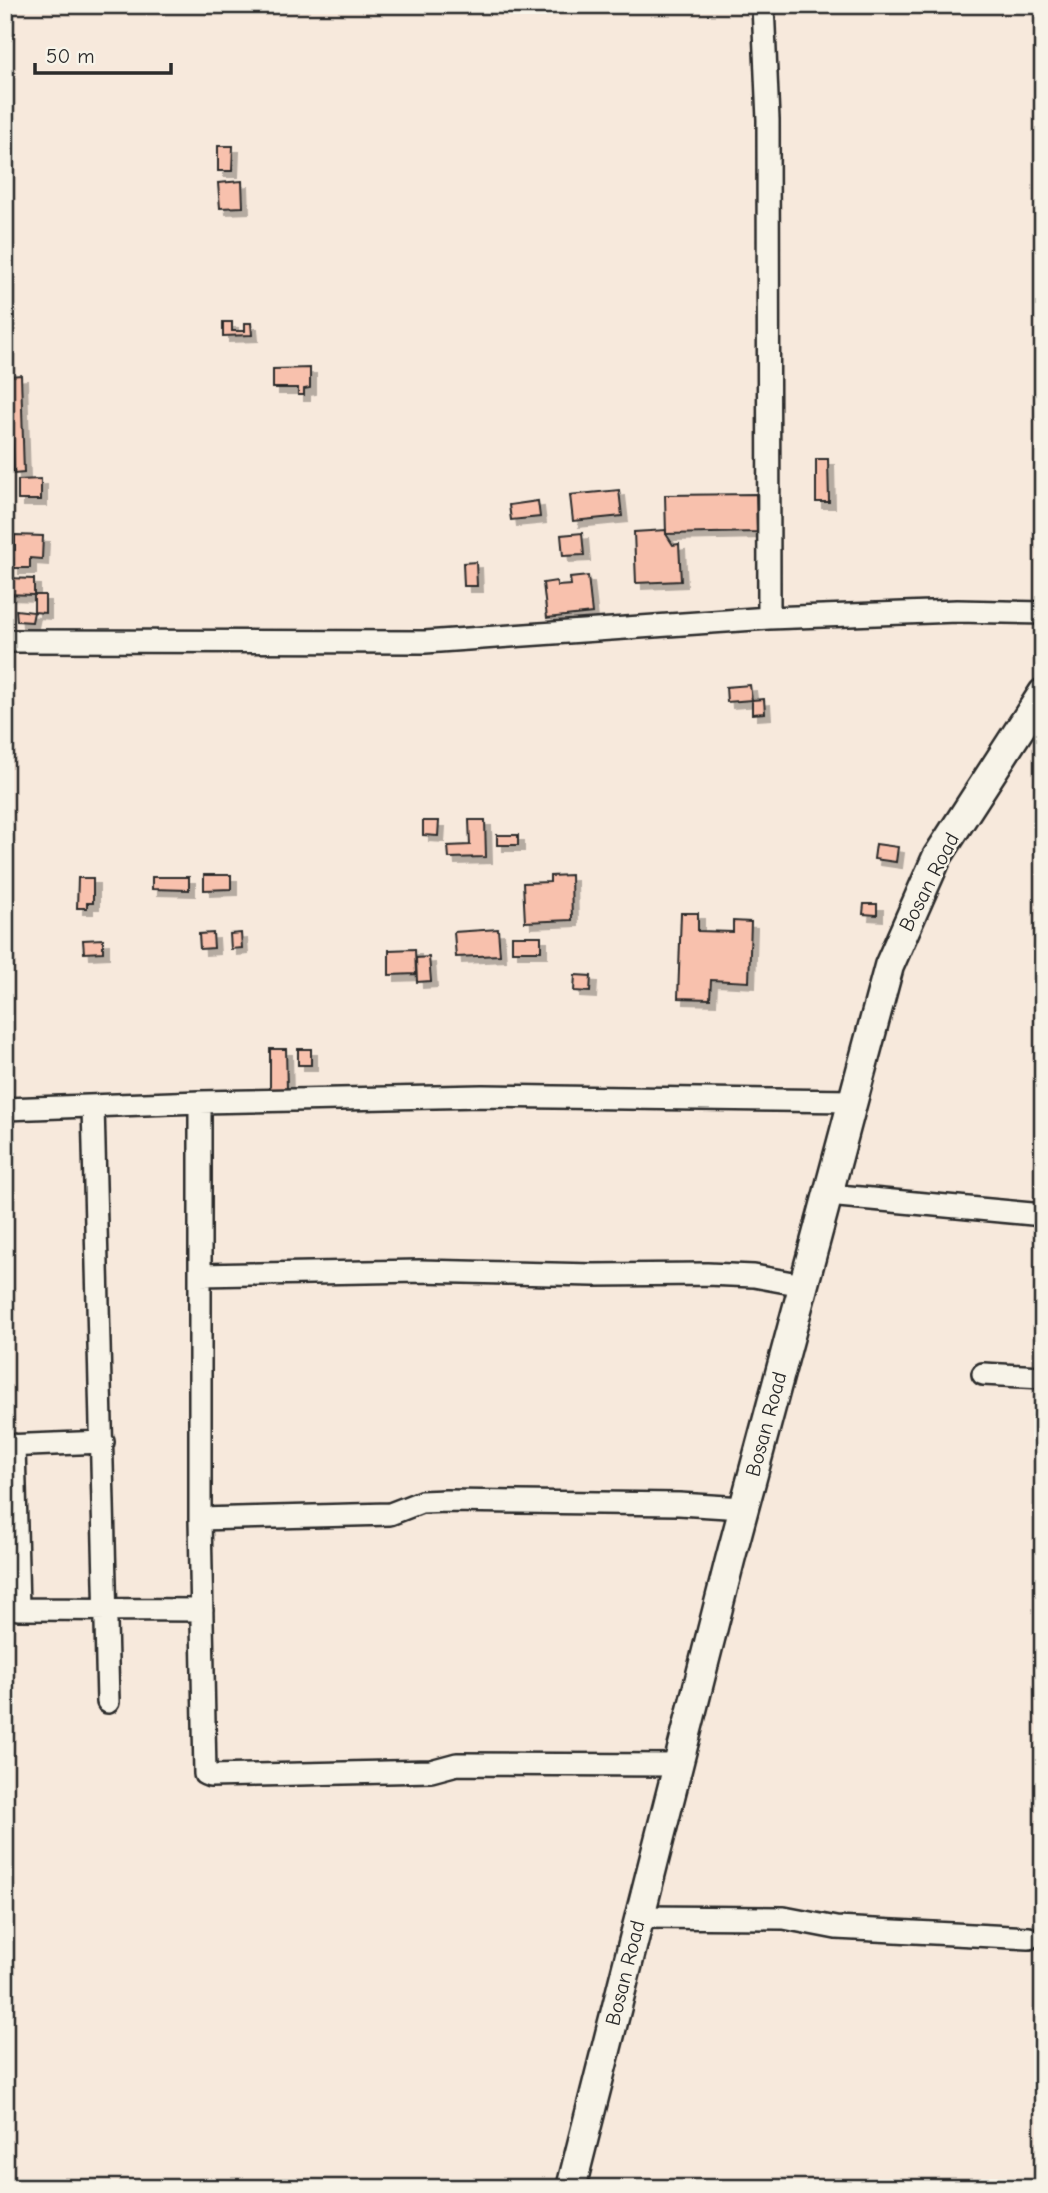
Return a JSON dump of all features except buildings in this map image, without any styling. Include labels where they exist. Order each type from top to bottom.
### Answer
[{"type":"main road","name":"Bosan Road","points":[[571,2188],[743,1508],[889,966],[937,857],[1043,693]]},
{"type":"street","points":[[762,5],[768,134],[769,618]]},
{"type":"street","points":[[5,640],[425,642],[769,618],[957,611],[1043,613]]},
{"type":"street","points":[[5,1109],[482,1096],[853,1101]]},
{"type":"street","points":[[200,1102],[200,1519],[205,1774],[431,1771],[457,1764],[678,1765]]},
{"type":"street","points":[[93,1106],[108,1702]]},
{"type":"street","points":[[828,1195],[1043,1215]]},
{"type":"street","points":[[200,1275],[419,1271],[593,1275],[707,1274],[754,1276],[803,1285]]},
{"type":"street","points":[[983,1374],[1043,1377]]},
{"type":"street","points":[[103,1442],[10,1446],[18,1609],[202,1610]]},
{"type":"street","points":[[200,1519],[390,1514],[421,1502],[679,1504],[743,1508]]},
{"type":"street","points":[[639,1917],[784,1918],[836,1928],[1029,1938]]}]
